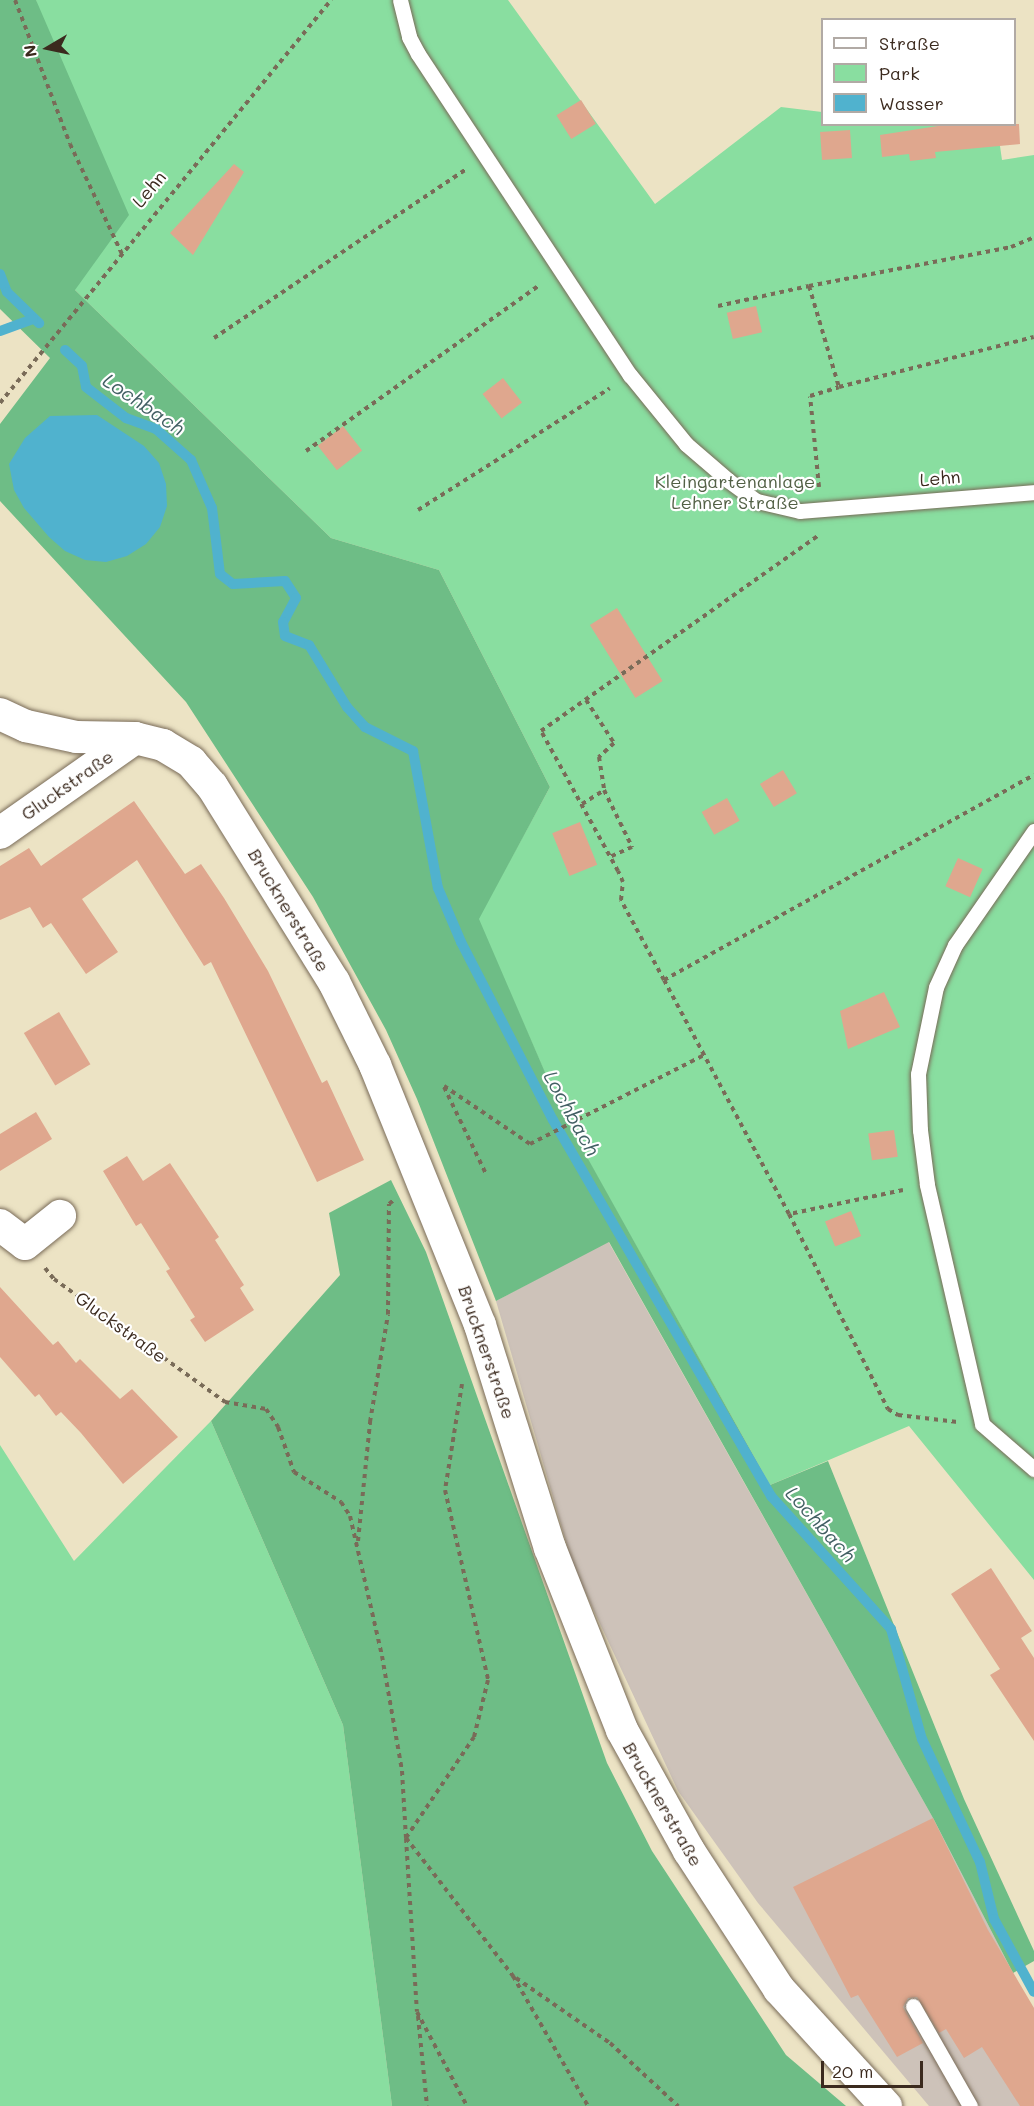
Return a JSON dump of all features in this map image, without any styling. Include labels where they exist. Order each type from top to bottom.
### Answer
[{"type":"street","name":"Brucknerstraße","points":[[0,714],[26,726],[76,737],[135,738],[162,745],[190,762],[212,786],[334,982],[423,1176],[480,1325],[550,1548],[622,1730],[689,1851],[779,1989],[886,2106]]},
{"type":"street","name":"Gluckstraße","points":[[0,833],[135,738]]},
{"type":"street","points":[[0,1225],[25,1244],[60,1216]]},
{"type":"lane","name":"Lehn","points":[[400,0],[409,37],[418,54],[566,281],[663,419],[686,444],[757,501],[778,508],[822,511],[1034,492]]},
{"type":"lane","points":[[1034,831],[956,945],[936,987],[918,1074],[920,1130],[927,1185],[982,1425],[1034,1469]]},
{"type":"lane","points":[[913,2006],[970,2106]]},
{"type":"path","points":[[15,0],[70,144],[122,254]]},
{"type":"path","name":"Lehn","points":[[0,403],[331,0]]},
{"type":"path","points":[[214,338],[458,176]]},
{"type":"path","points":[[718,306],[1011,247],[1034,237]]},
{"type":"path","points":[[306,451],[539,285]]},
{"type":"path","points":[[809,286],[839,387]]},
{"type":"path","points":[[822,511],[810,396],[1034,337]]},
{"type":"path","points":[[418,510],[614,386]]},
{"type":"path","points":[[827,529],[541,731],[622,882],[621,900],[789,1214],[888,1409],[898,1415],[982,1425]]},
{"type":"path","points":[[586,700],[614,743],[599,757],[604,790],[632,847],[610,857]]},
{"type":"path","points":[[664,980],[1034,775]]},
{"type":"path","points":[[582,804],[604,790]]},
{"type":"path","points":[[486,1174],[444,1086],[524,1143],[538,1141],[573,1119],[704,1055]]},
{"type":"path","points":[[423,1176],[389,1204],[387,1314],[370,1422],[358,1545],[402,1771],[417,2012],[427,2106]]},
{"type":"path","points":[[789,1214],[927,1185]]},
{"type":"path","name":"Gluckstraße","points":[[25,1244],[54,1279],[225,1402],[266,1409],[278,1427],[294,1472],[341,1502],[350,1516],[358,1545]]},
{"type":"path","points":[[406,1838],[474,1737],[488,1680],[446,1490],[462,1379]]},
{"type":"path","points":[[406,1838],[513,1976],[588,2106]]},
{"type":"path","points":[[513,1976],[610,2043],[678,2106]]},
{"type":"path","points":[[417,2012],[467,2106]]},
{"type":"shaded area","points":[[608,1241],[933,1818],[1013,1973],[1034,2106],[929,2106],[758,1903],[678,1791],[573,1566],[496,1301]]},
{"type":"green space","points":[[0,0],[36,0],[129,215],[75,290],[331,538],[439,570],[550,787],[479,919],[563,1114],[770,1485],[828,1461],[964,1799],[1034,1951],[1034,1961],[1013,1973],[933,1818],[609,1242],[496,1301],[417,1099],[386,1030],[313,897],[186,702],[0,501],[0,424],[50,358],[0,309]]},
{"type":"green space","name":"Kleingartenanlage Lehner Straße","points":[[36,0],[508,0],[655,204],[781,107],[821,112],[821,126],[997,126],[1002,160],[1034,155],[1034,1580],[909,1426],[770,1485],[565,1119],[478,919],[550,787],[439,570],[331,538],[75,290]]},
{"type":"green space","points":[[391,1180],[426,1252],[607,1763],[652,1851],[786,2055],[846,2106],[392,2106],[343,1725],[211,1421],[340,1275],[329,1213]]},
{"type":"green space","points":[[211,1421],[343,1725],[392,2106],[0,2106],[0,1445],[74,1561]]},
{"type":"water","points":[[97,415],[144,446],[159,463],[166,484],[167,506],[160,527],[146,544],[127,556],[106,562],[85,560],[65,551],[49,537],[24,508],[14,490],[9,464],[25,438],[50,416]]},
{"type":"building","points":[[581,100],[596,124],[571,139],[556,115]]},
{"type":"building","points":[[1019,124],[1020,144],[935,152],[936,158],[910,161],[909,154],[882,157],[880,135],[938,126],[1016,126]]},
{"type":"building","points":[[850,130],[852,158],[822,160],[820,132]]},
{"type":"building","points":[[234,164],[244,172],[193,255],[170,233]]},
{"type":"building","points":[[756,306],[762,332],[733,339],[727,313]]},
{"type":"building","points":[[503,378],[522,402],[502,418],[483,394]]},
{"type":"building","points":[[343,426],[362,450],[337,470],[318,446]]},
{"type":"building","points":[[617,608],[663,681],[635,698],[590,625]]},
{"type":"building","points":[[783,770],[797,793],[774,807],[760,784]]},
{"type":"building","points":[[727,798],[740,821],[714,835],[702,812]]},
{"type":"building","points":[[134,801],[185,874],[201,864],[224,898],[268,971],[322,1083],[327,1080],[364,1160],[317,1182],[211,962],[204,966],[137,860],[82,899],[118,952],[86,974],[51,923],[43,928],[30,907],[0,920],[0,866],[29,848],[41,866]]},
{"type":"building","points":[[580,822],[597,865],[569,876],[552,833]]},
{"type":"building","points":[[958,858],[983,869],[970,897],[945,886]]},
{"type":"building","points":[[884,992],[900,1027],[848,1049],[840,1011]]},
{"type":"building","points":[[59,1012],[90,1064],[55,1085],[24,1033]]},
{"type":"building","points":[[36,1112],[52,1139],[0,1171],[0,1134]]},
{"type":"building","points":[[894,1130],[898,1157],[872,1160],[868,1134]]},
{"type":"building","points":[[127,1156],[143,1181],[170,1163],[219,1237],[215,1240],[244,1285],[240,1288],[254,1310],[205,1342],[190,1320],[195,1317],[166,1271],[170,1269],[141,1223],[136,1226],[103,1171]]},
{"type":"building","points":[[851,1211],[861,1236],[835,1247],[825,1221]]},
{"type":"building","points":[[0,1287],[53,1345],[58,1341],[76,1363],[80,1359],[120,1399],[132,1389],[178,1437],[123,1484],[61,1412],[56,1416],[39,1394],[35,1397],[0,1357]]},
{"type":"building","points":[[991,1568],[1032,1631],[1021,1638],[1034,1658],[1034,1741],[990,1675],[1000,1669],[951,1594]]},
{"type":"building","points":[[933,1818],[988,1930],[1034,2008],[1034,2106],[1020,2106],[982,2047],[964,2058],[946,2029],[939,2033],[917,1997],[908,1998],[903,2007],[923,2043],[897,2057],[858,1995],[851,1998],[793,1887]]},
{"type":"waterway","name":"Lochbach","points":[[0,274],[7,292],[39,323]]},
{"type":"waterway","points":[[0,331],[33,319]]},
{"type":"waterway","name":"Lochbach","points":[[65,350],[82,366],[86,387],[126,418],[156,429],[191,460],[212,508],[220,574],[233,584],[285,581],[296,598],[283,622],[285,636],[309,645],[347,707],[365,727],[413,751],[438,888],[461,942],[553,1120],[771,1496],[891,1629],[922,1739],[980,1862],[994,1919],[1034,1992]]}]
